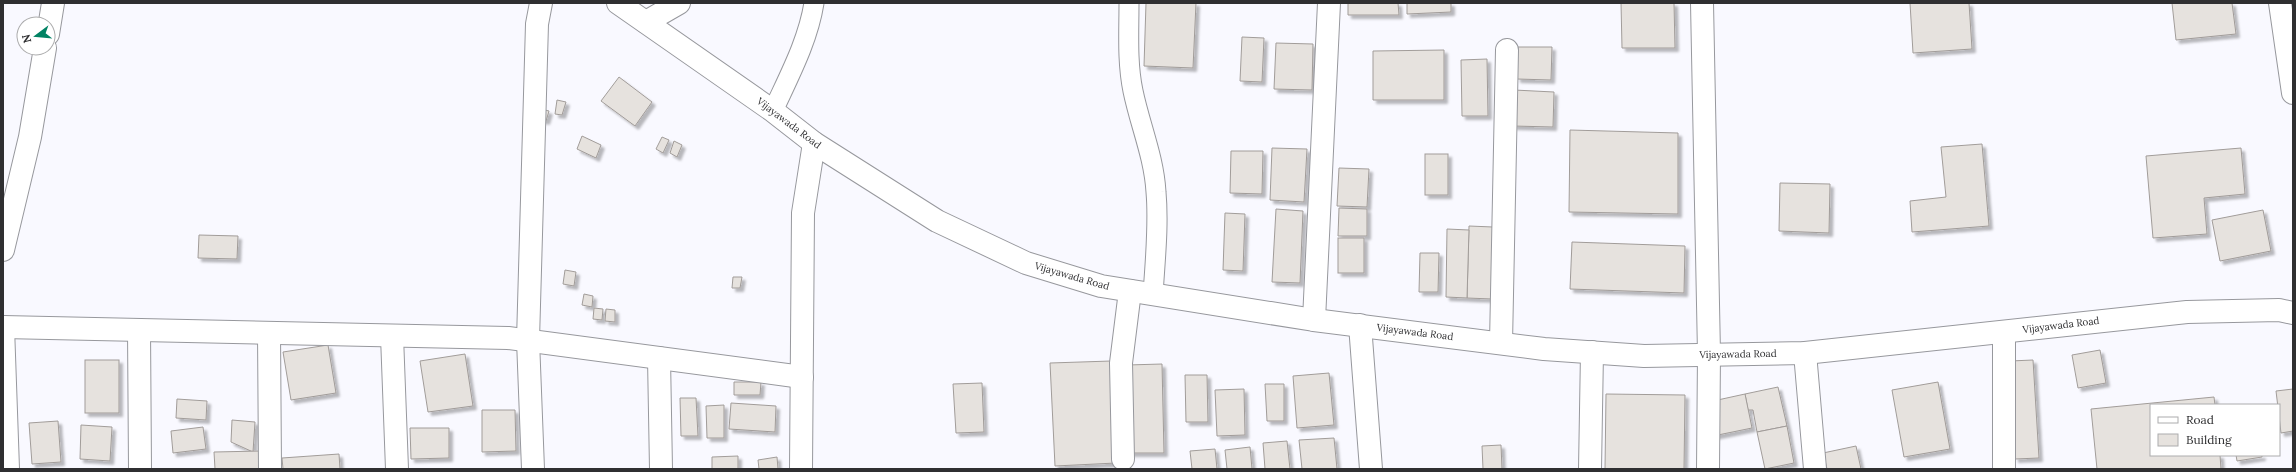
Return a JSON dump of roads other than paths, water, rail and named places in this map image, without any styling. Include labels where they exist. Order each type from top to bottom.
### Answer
[{"type":"street","points":[[51,16],[54,3]]},
{"type":"street","points":[[533,469],[528,340],[538,24],[541,3]]},
{"type":"street","name":"Vijayawada Road","points":[[618,3],[773,111],[814,143],[936,220],[1026,263],[1101,286],[1314,320],[1544,349],[1644,356],[1805,353],[1882,343],[2004,333],[2077,322],[2187,312],[2279,310],[2293,313]]},
{"type":"street","points":[[646,22],[679,3]]},
{"type":"street","points":[[1314,320],[1329,3]]},
{"type":"street","points":[[1702,3],[1709,354],[1708,469]]},
{"type":"street","points":[[2280,3],[2289,36],[2293,93]]},
{"type":"street","points":[[1501,343],[1507,50]]},
{"type":"street","points":[[3,250],[30,137],[45,56]]},
{"type":"street","points":[[801,469],[803,213],[814,143]]},
{"type":"street","points":[[1124,459],[1121,363],[1130,291]]},
{"type":"street","points":[[1360,325],[1371,469]]},
{"type":"street","points":[[8,469],[3,327],[528,340],[802,377]]},
{"type":"street","points":[[139,330],[140,469]]},
{"type":"street","points":[[269,333],[270,469]]},
{"type":"street","points":[[2004,333],[2004,469]]},
{"type":"street","points":[[392,336],[397,469]]},
{"type":"street","points":[[1590,469],[1592,352]]},
{"type":"street","points":[[1805,353],[1815,469]]},
{"type":"street","points":[[659,358],[661,469]]},
{"type":"lane","points":[[773,111],[804,43],[811,22],[814,3]]},
{"type":"lane","points":[[1129,3],[1129,63],[1133,92],[1151,159],[1156,191],[1157,224],[1153,295]]}]
